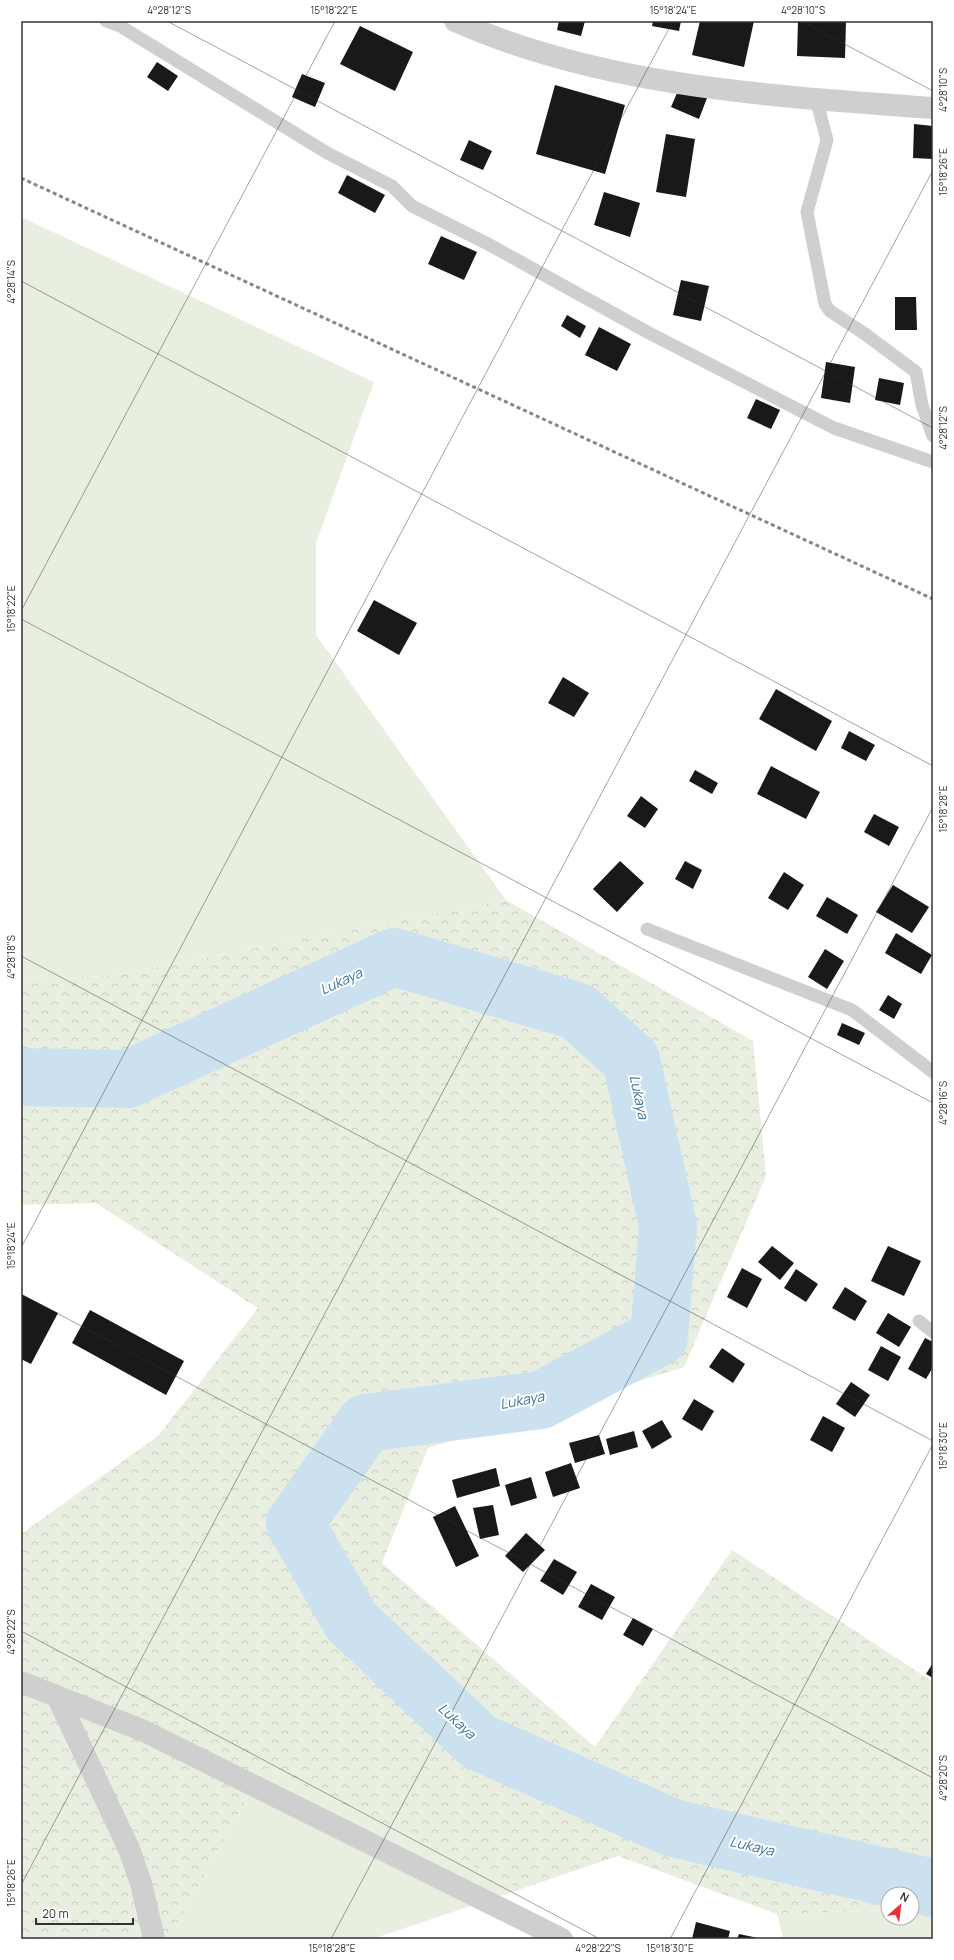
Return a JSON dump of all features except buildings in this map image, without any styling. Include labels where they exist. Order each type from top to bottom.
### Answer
[{"type":"street","points":[[455,21],[474,30],[557,57],[626,74],[748,93],[933,108]]},
{"type":"street","points":[[21,1682],[144,1731],[562,1939]]},
{"type":"street","points":[[57,1696],[129,1849],[142,1883],[154,1939]]},
{"type":"lane","points":[[106,21],[120,26],[329,154],[392,186],[412,206],[488,244],[649,333],[834,428],[933,462]]},
{"type":"lane","points":[[816,99],[827,140],[807,212],[825,304],[830,310],[916,372],[922,405],[933,436]]},
{"type":"lane","points":[[647,929],[852,1010],[933,1072]]},
{"type":"lane","points":[[919,1321],[933,1332]]},
{"type":"green space","points":[[21,217],[374,382],[316,543],[316,635],[506,900],[110,976],[21,979]]},
{"type":"green space","points":[[506,900],[753,1041],[766,1176],[684,1367],[428,1448],[382,1563],[595,1747],[732,1550],[933,1682],[933,1909],[920,1910],[920,1886],[880,1886],[880,1910],[777,1914],[618,1856],[521,1889],[264,1767],[182,1915],[173,1939],[21,1939],[21,1534],[158,1436],[258,1308],[96,1203],[21,1205],[21,979],[110,976]]},
{"type":"green space","points":[[264,1767],[521,1889],[372,1939],[173,1939],[182,1915]]},
{"type":"green space","points":[[933,1909],[933,1939],[783,1939],[777,1914],[880,1910],[880,1926],[920,1926],[920,1910]]},
{"type":"waterway","name":"Lukaya","points":[[21,1077],[128,1079],[394,957],[577,1011],[631,1060],[668,1226],[659,1337],[541,1400],[366,1423],[295,1523],[351,1621],[479,1742],[673,1828],[933,1888]]},
{"type":"railway","points":[[21,178],[933,599]]}]
